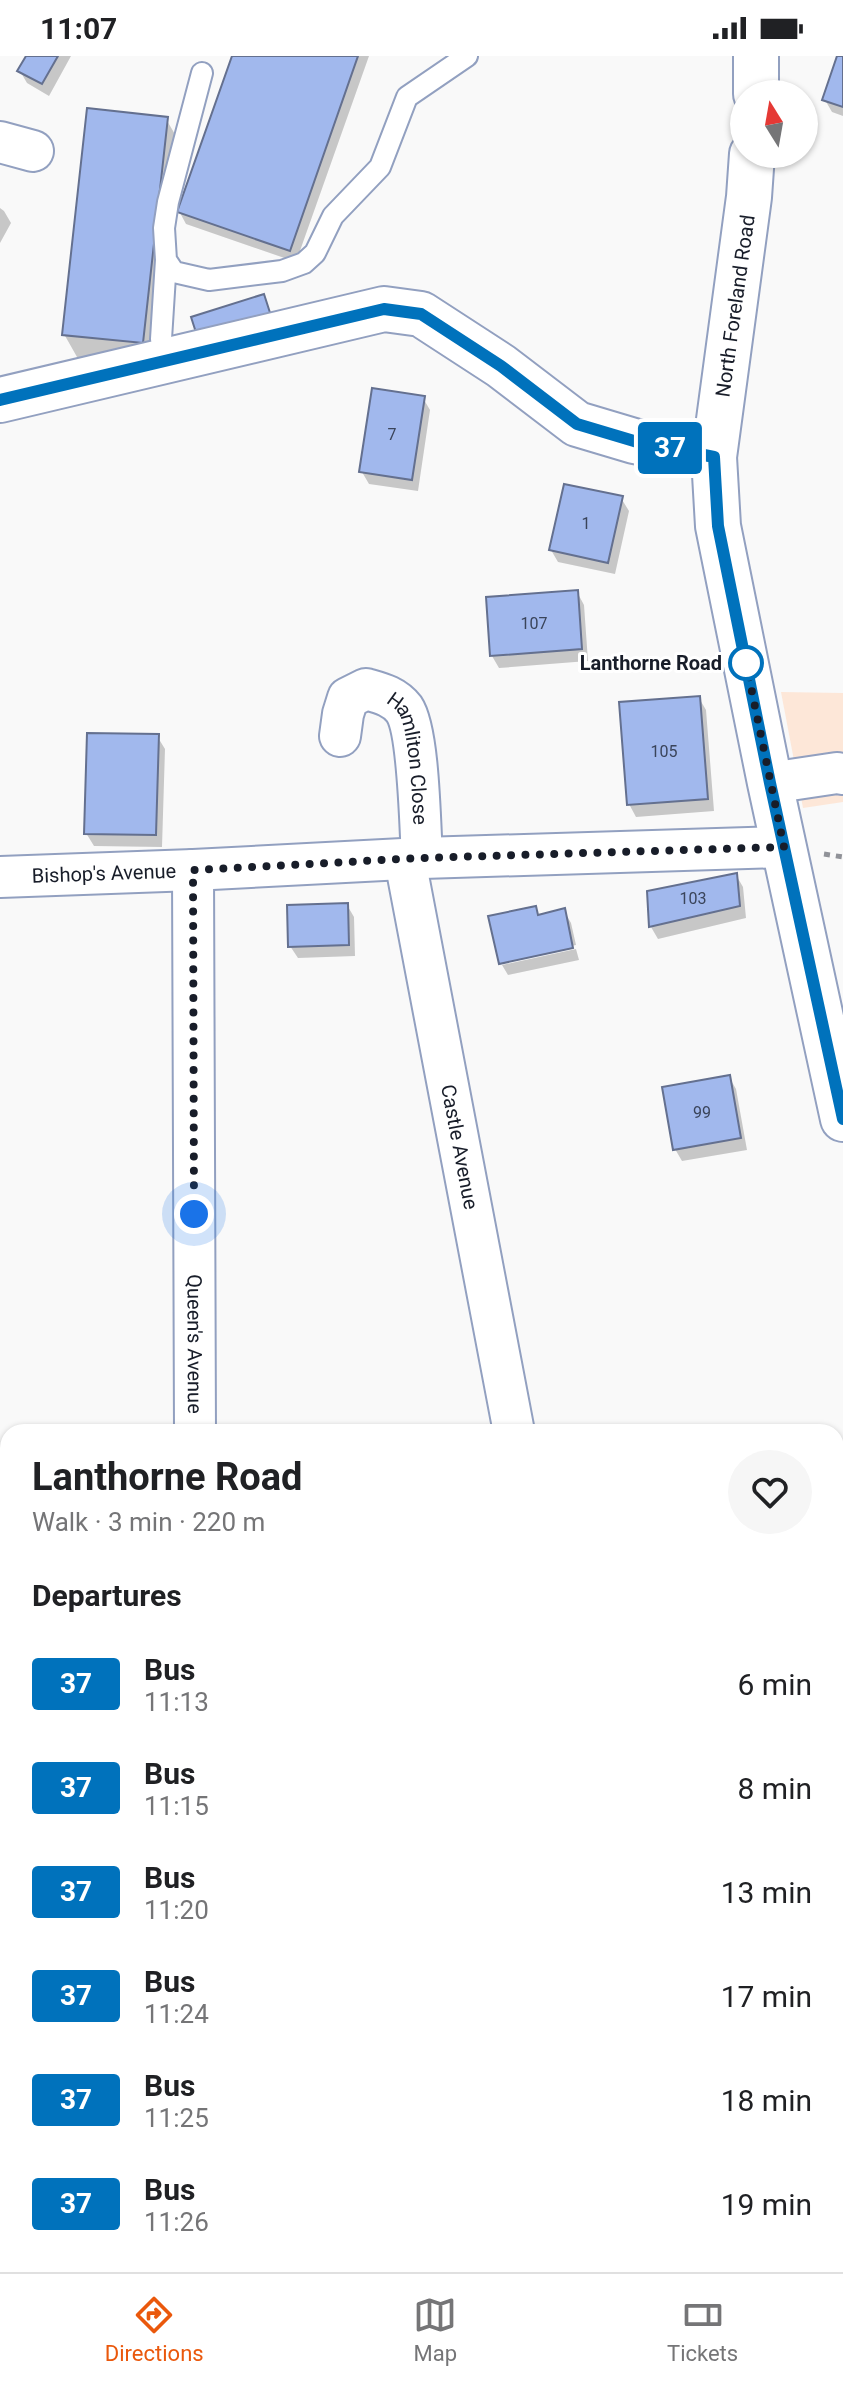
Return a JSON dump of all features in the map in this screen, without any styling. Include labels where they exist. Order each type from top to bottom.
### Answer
[{"type":"main road","points":[[756,56],[756,80]]},
{"type":"main road","name":"North Foreland Road","points":[[751,168],[714,457],[718,526],[843,1119]]},
{"type":"main road","points":[[0,400],[384,309],[421,314],[501,366],[577,424],[634,441],[714,457]]},
{"type":"street","name":"Hamliton Close","points":[[340,736],[348,698],[366,689],[390,696],[404,710],[412,730],[413,859]]},
{"type":"street","points":[[770,783],[843,774]]},
{"type":"street","name":"Bishop's Avenue","points":[[0,877],[784,847]]},
{"type":"street","name":"Castle Avenue","points":[[413,859],[513,1424]]},
{"type":"street","name":"Queen's Avenue","points":[[193,870],[195,1424]]},
{"type":"lane","points":[[166,260],[174,272],[209,280],[282,271],[304,263],[315,253],[333,216],[380,167],[407,97],[467,56]]},
{"type":"lane","points":[[168,360],[161,339],[166,260],[164,228],[202,73]]},
{"type":"shaded area","points":[[781,692],[843,693],[843,802],[803,808]]},
{"type":"building","points":[[26,56],[58,56],[42,84],[17,71]]},
{"type":"building","points":[[232,56],[358,56],[290,251],[177,212]]},
{"type":"building","points":[[837,56],[843,56],[843,107],[822,100]]},
{"type":"building","points":[[87,108],[168,117],[143,343],[62,335]]},
{"type":"building","points":[[264,294],[273,322],[200,345],[191,317]]},
{"type":"building","points":[[372,388],[425,396],[412,480],[359,472]]},
{"type":"building","points":[[564,484],[623,496],[608,563],[549,550]]},
{"type":"building","points":[[578,590],[582,649],[490,656],[486,597]]},
{"type":"building","points":[[700,696],[708,799],[627,805],[619,702]]},
{"type":"building","points":[[87,733],[159,734],[156,835],[84,834]]},
{"type":"building","points":[[737,873],[740,906],[649,927],[647,891]]},
{"type":"building","points":[[348,903],[349,945],[288,947],[287,905]]},
{"type":"building","points":[[536,906],[538,915],[565,908],[573,948],[499,964],[488,916]]},
{"type":"building","points":[[730,1075],[741,1138],[673,1150],[662,1087]]},
{"type":"bus line","name":"37","points":[[0,400],[384,309],[421,314],[501,366],[577,424],[634,441],[714,457],[718,526],[843,1119]]},
{"type":"place","name":"Lanthorne Road","points":[[746,663]]},
{"type":"route","points":[[194,1214],[193,870],[422,858],[784,847],[746,663]]}]
